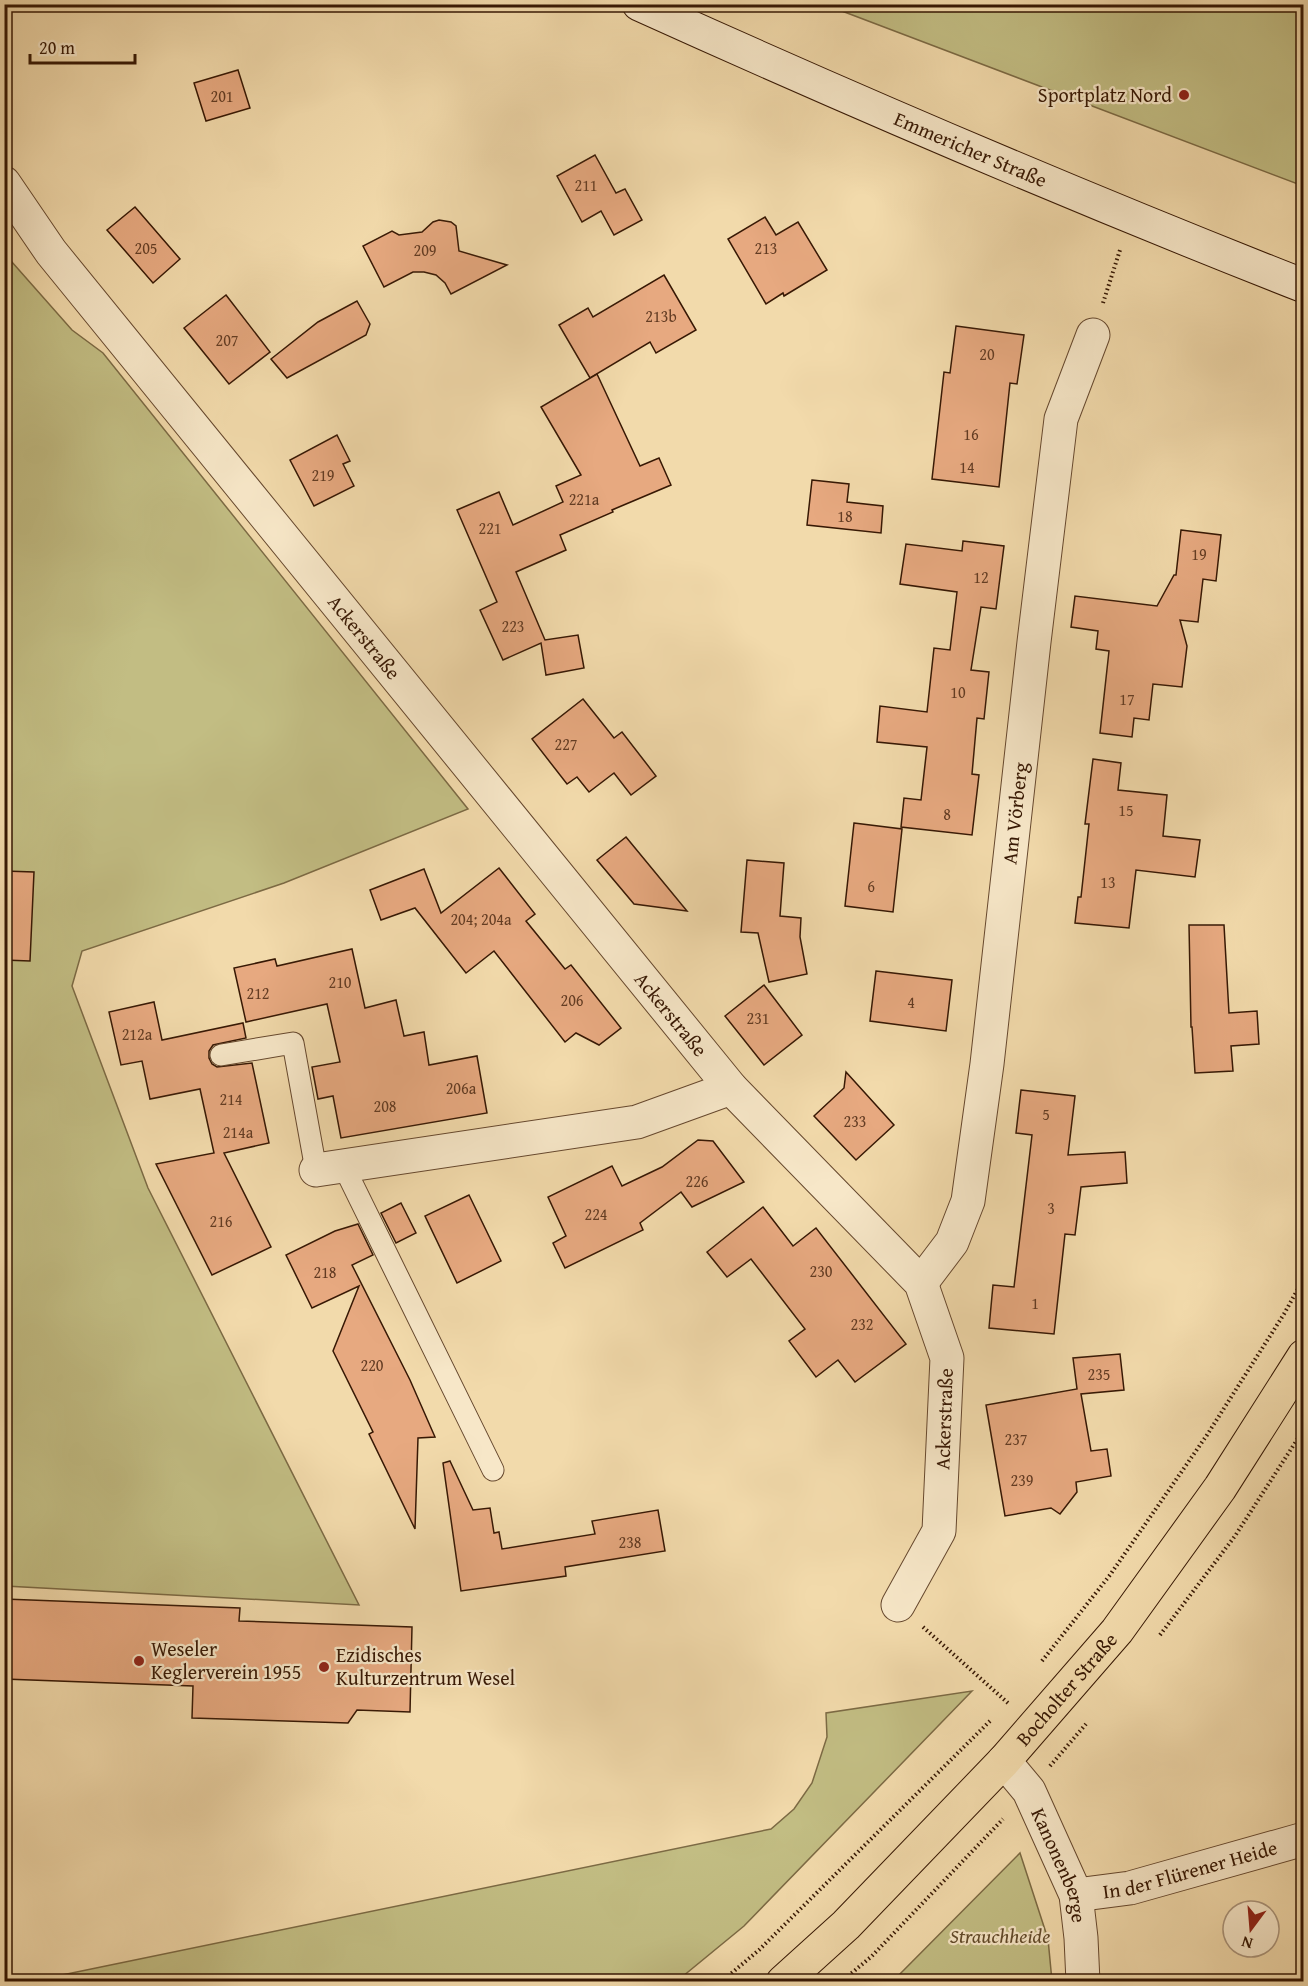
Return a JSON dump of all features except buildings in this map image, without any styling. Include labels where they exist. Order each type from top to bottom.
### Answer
[{"type":"main road","name":"Bocholter Straße","points":[[783,1982],[846,1925],[1004,1761],[1117,1631],[1220,1488],[1304,1356]]},
{"type":"street","name":"Emmericher Straße","points":[[639,4],[739,50],[1130,217],[1304,286]]},
{"type":"street","name":"Ackerstraße","points":[[4,183],[51,252],[731,1088],[921,1283],[947,1358],[939,1531],[898,1605]]},
{"type":"street","name":"Am Vörberg","points":[[921,1283],[952,1242],[968,1201],[987,1064],[1061,419],[1093,335]]},
{"type":"street","points":[[329,1168],[637,1122],[731,1088]]},
{"type":"street","name":"Kanonenberge","points":[[1004,1761],[1029,1791],[1076,1895],[1083,1982]]},
{"type":"street","name":"In der Flürener Heide","points":[[1076,1895],[1130,1888],[1304,1839]]},
{"type":"lane","points":[[220,1055],[293,1043],[329,1168],[493,1470]]},
{"type":"path","points":[[1093,335],[1130,217]]},
{"type":"path","points":[[1038,1666],[1110,1575],[1207,1436],[1304,1278]]},
{"type":"path","points":[[898,1605],[1009,1702]]},
{"type":"path","points":[[1004,1761],[1009,1702]]},
{"type":"path","points":[[1000,1710],[1009,1702]]},
{"type":"path","points":[[721,1982],[759,1950],[992,1719]]},
{"type":"green space","name":"Sportplatz Nord","points":[[826,5],[1303,5],[1303,186]]},
{"type":"green space","points":[[4,253],[72,330],[103,353],[468,809],[284,883],[82,951],[72,986],[148,1188],[359,1605],[5,1586]]},
{"type":"green space","points":[[972,1691],[744,1926],[677,1981],[33,1981],[771,1829],[794,1809],[812,1783],[827,1737],[826,1713]]},
{"type":"green space","name":"Strauchheide","points":[[1020,1853],[1048,1939],[1052,1981],[893,1981]]},
{"type":"place","name":"Sportplatz Nord","points":[[1184,95]]},
{"type":"place","name":"Weseler Keglerverein 1955","points":[[139,1661]]},
{"type":"place","name":"Ezidisches Kulturzentrum Wesel","points":[[324,1667]]}]
